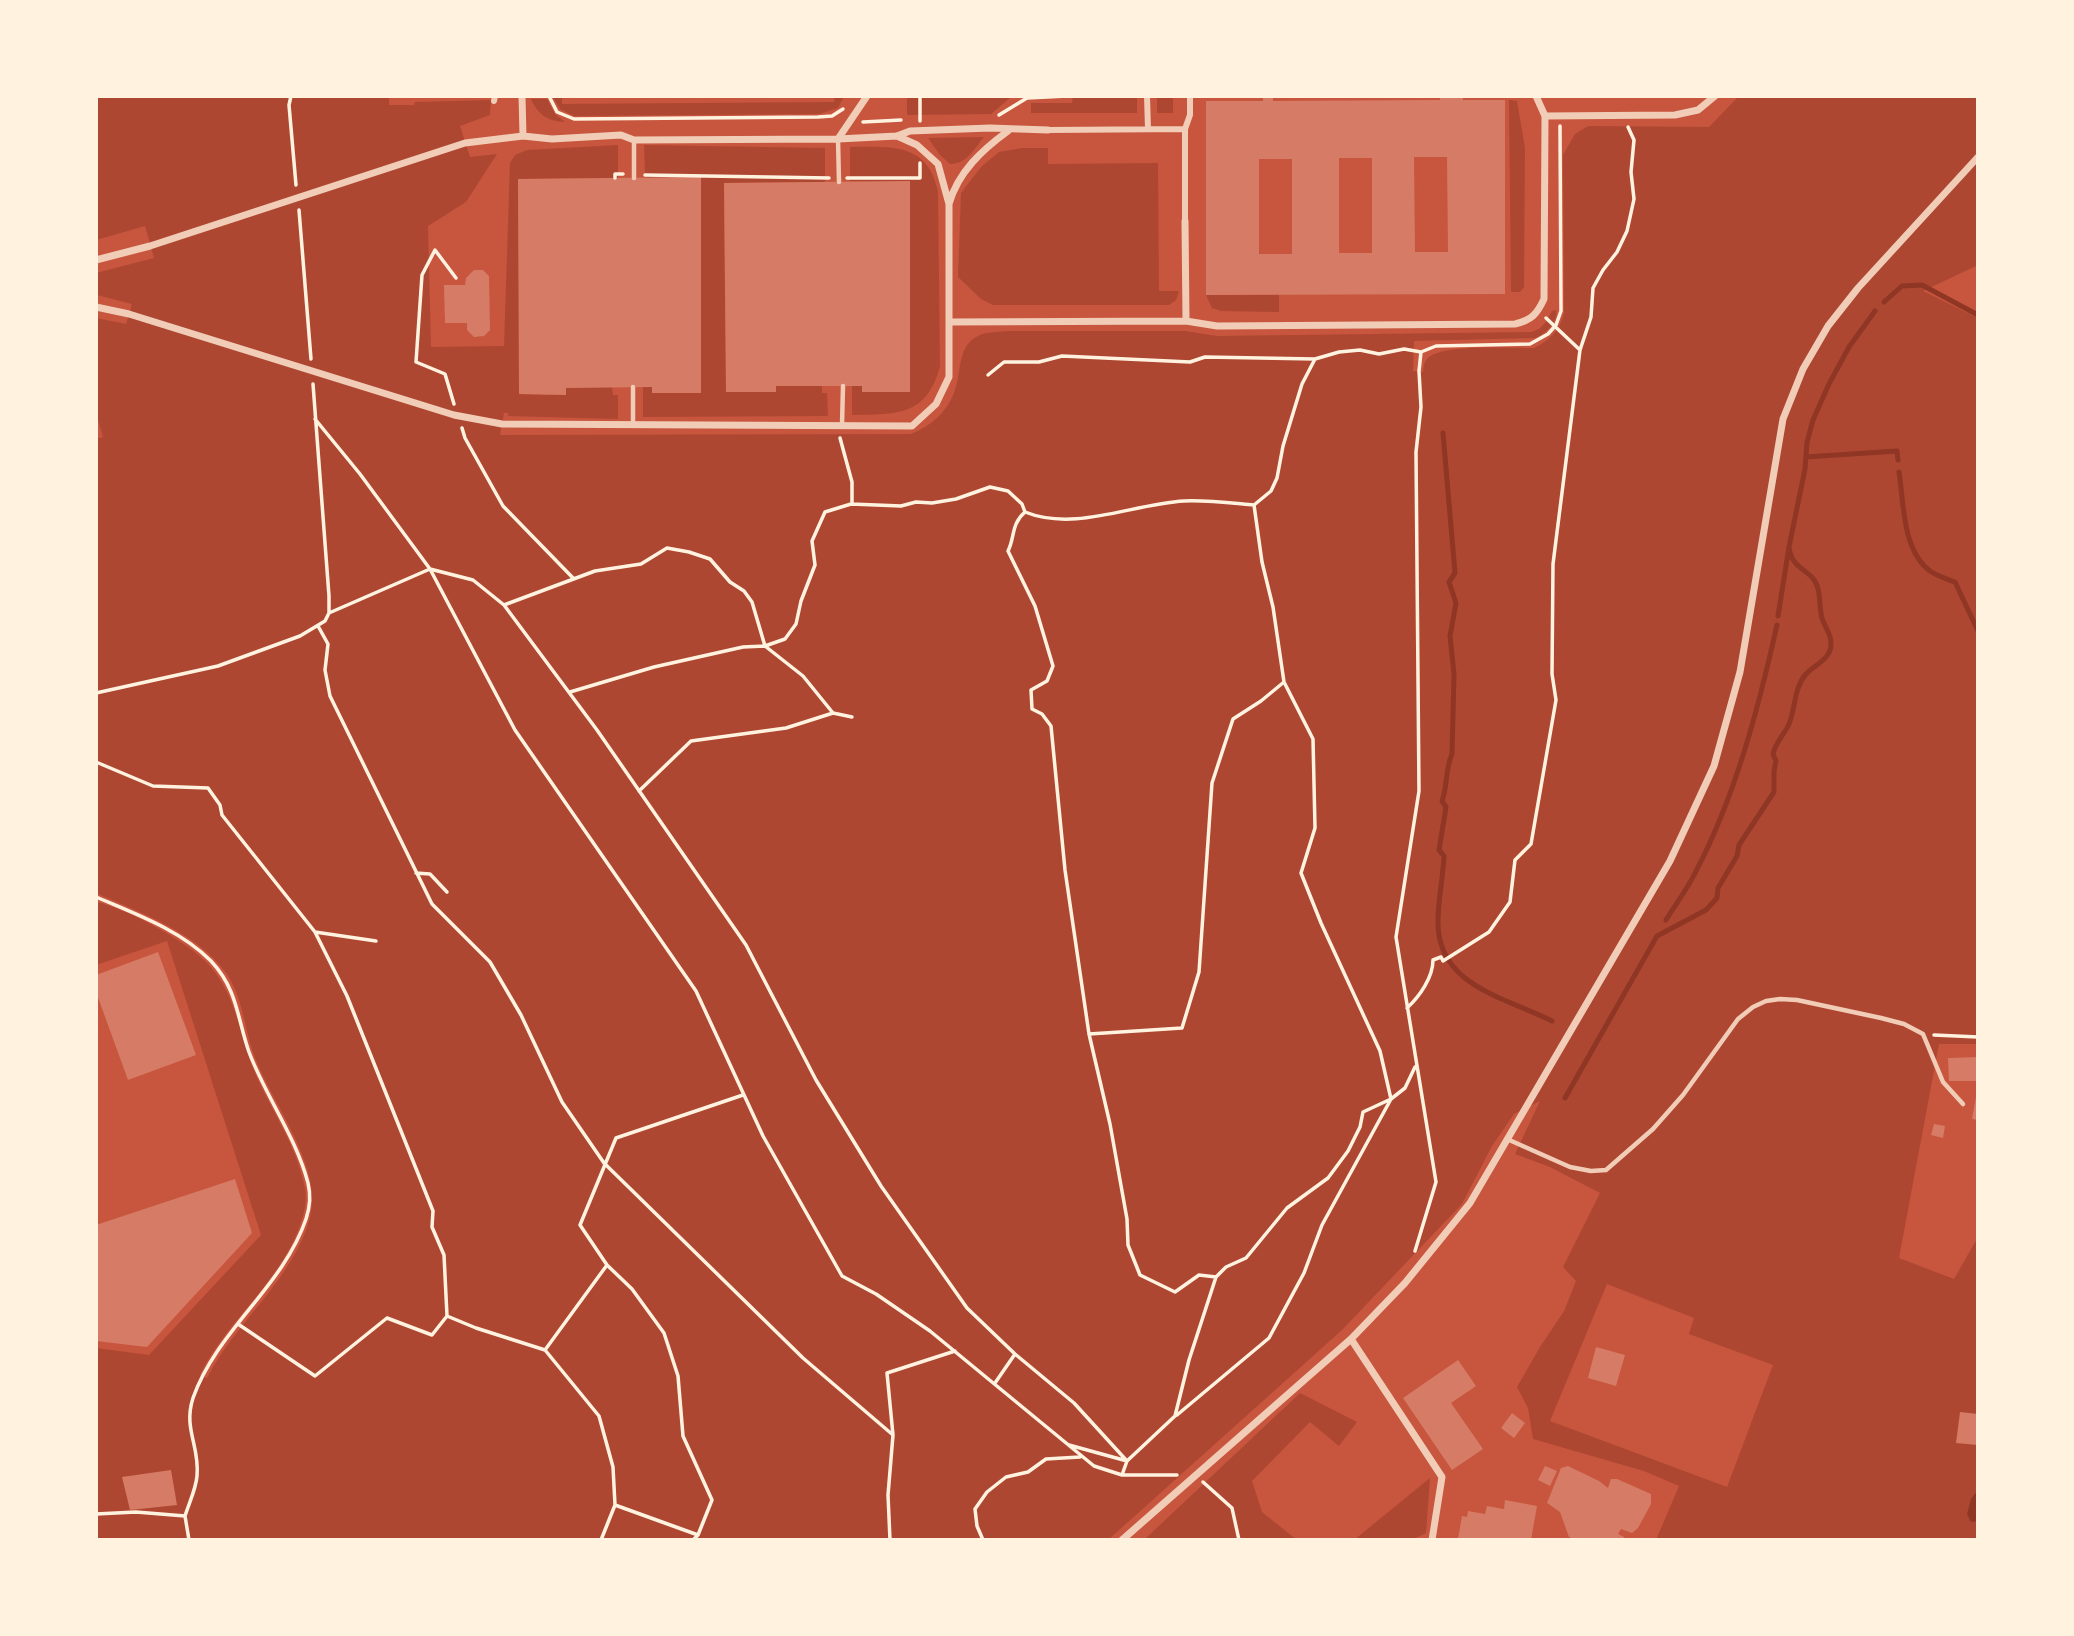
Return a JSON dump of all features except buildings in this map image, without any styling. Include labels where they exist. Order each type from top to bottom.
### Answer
[{"type":"street","points":[[522,96],[523,136]]},
{"type":"street","points":[[838,139],[867,96]]},
{"type":"street","points":[[1147,96],[1148,129]]},
{"type":"street","points":[[1186,321],[1185,129],[1190,115],[1190,96]]},
{"type":"street","points":[[948,322],[1186,321],[1217,326],[1516,324],[1529,320],[1538,313],[1544,299],[1545,116],[1536,96]]},
{"type":"street","points":[[1545,116],[1675,115],[1698,110],[1715,96]]},
{"type":"street","points":[[96,260],[150,246],[466,143],[523,136],[552,139],[621,135],[634,140],[838,139],[897,136],[910,131],[989,128],[1185,129]]},
{"type":"street","points":[[948,204],[954,184],[984,149],[1009,130]]},
{"type":"street","points":[[96,307],[130,314],[454,415],[502,424],[912,426],[936,404],[949,377],[948,204],[938,164],[917,145],[897,136]]},
{"type":"street","points":[[1122,1540],[1351,1339],[1416,1270],[1470,1203],[1670,862],[1714,766],[1740,672],[1783,419],[1803,369],[1828,326],[1858,288],[1978,157]]},
{"type":"street","points":[[1351,1339],[1442,1477],[1432,1540]]},
{"type":"lane","points":[[836,180],[838,139]]},
{"type":"lane","points":[[631,176],[634,140]]},
{"type":"lane","points":[[841,426],[843,386]]},
{"type":"lane","points":[[633,387],[633,426]]},
{"type":"lane","points":[[1507,1139],[1570,1167],[1591,1171],[1606,1170],[1653,1129],[1683,1095],[1738,1019],[1753,1007],[1780,999],[1904,1024],[1923,1034],[1943,1082],[1963,1104]]},
{"type":"path","points":[[291,96],[289,105],[296,185]]},
{"type":"path","points":[[549,96],[557,112],[574,119],[818,117],[832,116],[846,106]]},
{"type":"path","points":[[920,96],[920,123]]},
{"type":"path","points":[[995,117],[1027,98],[1068,96]]},
{"type":"path","points":[[863,104],[877,120]]},
{"type":"path","points":[[1407,1008],[1420,996],[1433,968],[1433,960],[1441,957],[1443,961],[1489,932],[1510,902],[1515,859],[1531,844],[1556,700],[1552,674],[1553,564],[1580,350],[1591,317],[1593,288],[1617,252],[1627,231],[1634,200],[1631,172],[1634,140],[1622,115]]},
{"type":"path","points":[[846,178],[920,178],[920,150]]},
{"type":"path","points":[[615,178],[615,174],[631,176]]},
{"type":"path","points":[[643,175],[836,180]]},
{"type":"path","points":[[298,198],[311,363]]},
{"type":"path","points":[[1538,313],[1551,321],[1580,350]]},
{"type":"path","points":[[988,375],[1004,362],[1039,362],[1062,356],[1190,362],[1205,356],[1315,359],[1339,352],[1360,350],[1379,354],[1404,349],[1421,352],[1421,407],[1416,452],[1419,791],[1396,937],[1436,1182],[1415,1247],[1416,1270]]},
{"type":"path","points":[[570,692],[653,667],[743,647],[765,646],[785,639],[796,624],[814,565],[812,541],[825,512],[852,504],[901,506],[916,502],[932,503],[956,499],[990,487],[1008,491],[1022,504],[1025,512],[1038,517],[1066,519],[1184,501],[1254,505],[1271,491],[1277,478],[1283,446],[1302,384],[1315,359]]},
{"type":"path","points":[[96,694],[218,666],[264,651],[325,621],[329,613],[312,377]]},
{"type":"path","points":[[315,419],[360,474],[430,569],[515,730],[696,992],[762,1136],[842,1276],[876,1294],[930,1331],[1080,1457],[1102,1469],[1122,1475],[1194,1475],[1232,1508],[1239,1540]]},
{"type":"path","points":[[841,426],[840,439],[852,482],[852,504]]},
{"type":"path","points":[[1122,1475],[1126,1461],[1175,1416],[1269,1338],[1304,1273],[1322,1225],[1391,1099],[1380,1051],[1301,873],[1315,828],[1313,739],[1284,682],[1254,505]]},
{"type":"path","points":[[1025,512],[1017,519],[1008,551],[1035,606],[1053,666],[1048,681],[1031,690],[1032,709],[1042,714],[1051,726],[1065,870],[1089,1034],[1110,1124],[1127,1219],[1128,1245],[1140,1275],[1175,1292],[1199,1275],[1216,1277]]},
{"type":"path","points":[[505,604],[595,571],[641,564],[667,548],[710,559],[752,602],[765,646],[803,676],[833,713]]},
{"type":"path","points":[[329,613],[430,569],[473,580],[505,604],[570,692],[746,945],[816,1080],[881,1186],[967,1308],[1015,1354],[1074,1403],[1126,1461]]},
{"type":"path","points":[[318,626],[328,644],[325,670],[330,696],[432,904],[490,962],[521,1015],[562,1102],[604,1163],[803,1358],[893,1435]]},
{"type":"path","points":[[1089,1034],[1182,1028],[1199,972],[1212,783],[1233,719],[1284,682]]},
{"type":"path","points":[[639,791],[691,741],[786,728],[833,713],[852,717]]},
{"type":"path","points":[[96,762],[153,786],[208,788],[220,805],[222,815],[315,933],[347,996],[433,1211],[432,1227],[444,1255],[447,1316],[432,1335],[387,1318],[315,1376],[238,1324]]},
{"type":"path","points":[[416,873],[430,874],[447,892]]},
{"type":"path","points":[[96,897],[181,937],[225,977],[239,1009],[249,1051],[304,1170],[310,1202],[296,1243],[281,1269],[214,1358],[194,1396],[188,1421],[196,1455],[197,1476],[185,1516],[188,1540]]},
{"type":"path","points":[[315,933],[376,941]]},
{"type":"path","points":[[1923,1034],[1978,1037]]},
{"type":"path","points":[[1175,1416],[1189,1360],[1216,1277],[1226,1267],[1246,1258],[1287,1208],[1328,1178],[1348,1151],[1360,1127],[1363,1112],[1391,1099],[1405,1088],[1416,1065]]},
{"type":"path","points":[[693,1540],[698,1535],[712,1500],[683,1436],[678,1377],[664,1333],[632,1289],[607,1265],[580,1225],[616,1138],[744,1095]]},
{"type":"path","points":[[545,1350],[607,1265]]},
{"type":"path","points":[[447,1316],[545,1350],[599,1416],[613,1467],[615,1505],[601,1540]]},
{"type":"path","points":[[890,1540],[888,1495],[893,1435],[887,1373],[955,1351]]},
{"type":"path","points":[[995,1383],[1015,1354]]},
{"type":"path","points":[[1069,1446],[1126,1461]]},
{"type":"path","points":[[983,1540],[977,1526],[975,1509],[987,1492],[1006,1478],[1028,1472],[1046,1459],[1080,1457]]},
{"type":"path","points":[[615,1505],[698,1535]]},
{"type":"path","points":[[96,1514],[136,1512],[185,1516]]},
{"type":"shaded area","points":[[96,96],[389,96],[389,105],[491,100],[490,115],[460,126],[470,157],[497,154],[466,202],[428,226],[431,347],[504,346],[510,163],[515,155],[527,150],[618,145],[618,178],[518,179],[520,394],[566,395],[566,388],[612,387],[613,395],[618,395],[618,419],[508,416],[508,413],[504,413],[500,435],[911,434],[931,423],[947,407],[957,384],[965,349],[976,337],[988,333],[1185,331],[1217,336],[1531,332],[1539,329],[1552,311],[1556,310],[1551,326],[1536,338],[1414,341],[1413,371],[1423,372],[1429,357],[1449,350],[1534,348],[1553,334],[1564,313],[1563,155],[1575,134],[1588,126],[1709,127],[1739,96],[1978,96],[1978,265],[1923,291],[1978,318],[1978,1044],[1939,1044],[1899,1258],[1954,1279],[1978,1237],[1978,1540],[1656,1540],[1679,1486],[1644,1471],[1533,1439],[1528,1408],[1517,1387],[1564,1311],[1576,1281],[1563,1267],[1600,1193],[1550,1167],[1515,1154],[1540,1101],[1514,1114],[1492,1146],[1462,1204],[1342,1330],[1108,1540],[96,1540],[96,1348],[149,1355],[261,1235],[167,941],[96,965],[96,902],[124,912],[173,937],[200,957],[219,978],[232,1004],[255,1073],[295,1155],[305,1188],[303,1216],[284,1259],[212,1354],[200,1375],[207,1378],[219,1357],[291,1260],[310,1217],[312,1197],[302,1153],[259,1068],[239,1001],[226,973],[214,959],[184,935],[96,893],[96,439],[103,437],[96,413],[96,318],[126,324],[132,304],[97,295],[96,273],[154,258],[145,226],[96,240]],"holes":[[[1607,1284],[1694,1318],[1689,1334],[1773,1365],[1727,1487],[1550,1421]]]},
{"type":"shaded area","points":[[552,96],[562,96],[562,104],[834,102],[835,96],[844,96],[838,108],[819,114],[574,116],[560,109]]},
{"type":"shaded area","points":[[907,96],[1012,96],[991,114],[907,115]]},
{"type":"shaded area","points":[[1073,96],[1137,96],[1137,113],[1031,113],[1031,103],[1072,103]]},
{"type":"shaded area","points":[[1157,96],[1173,96],[1173,113],[1157,113]]},
{"type":"shaded area","points":[[531,99],[547,99],[555,114],[565,122],[544,116]]},
{"type":"shaded area","points":[[1509,100],[1517,101],[1525,148],[1524,287],[1520,292],[1511,292]]},
{"type":"shaded area","points":[[984,137],[966,159],[950,164],[928,138]]},
{"type":"shaded area","points":[[644,145],[825,148],[825,182],[724,183],[726,392],[775,392],[776,386],[822,386],[822,393],[827,393],[828,416],[643,417],[643,387],[652,387],[653,393]]},
{"type":"shaded area","points":[[850,147],[893,148],[917,156],[933,176],[938,192],[940,366],[927,395],[918,404],[896,413],[852,415],[852,386],[862,386],[862,392],[910,392],[910,182],[850,181]]},
{"type":"shaded area","points":[[1022,148],[1048,148],[1048,164],[1158,163],[1159,291],[1179,291],[1176,300],[1169,305],[993,305],[981,299],[958,277],[961,193],[981,167],[999,152]]},
{"type":"shaded area","points":[[1279,294],[1279,312],[1221,311],[1212,308],[1206,295]]},
{"type":"shaded area","points":[[1300,1393],[1357,1422],[1339,1446],[1310,1422],[1252,1481],[1262,1512],[1297,1540],[1144,1540]]},
{"type":"shaded area","points":[[1430,1478],[1426,1533],[1412,1540],[1354,1540]]},
{"type":"shaded area","points":[[1978,1490],[1978,1521],[1971,1522],[1967,1514],[1971,1499]]},
{"type":"waterway","points":[[1884,302],[1902,286],[1922,285],[1978,315]]},
{"type":"waterway","points":[[1778,616],[1813,420],[1849,347],[1875,311]]},
{"type":"waterway","points":[[1443,433],[1455,573],[1449,582],[1456,603],[1450,636],[1454,674],[1452,754],[1442,801],[1446,807],[1439,850],[1444,856],[1438,913],[1441,943],[1449,961],[1461,975],[1495,996],[1552,1021]]},
{"type":"waterway","points":[[1806,457],[1897,451],[1898,460]]},
{"type":"waterway","points":[[1899,472],[1906,525],[1914,551],[1930,571],[1955,582],[1978,631]]},
{"type":"waterway","points":[[1565,1098],[1657,936],[1706,910],[1717,898],[1718,888],[1737,856],[1739,845],[1774,792],[1776,761],[1773,754],[1791,720],[1799,686],[1806,674],[1827,656],[1831,647],[1815,582],[1794,561],[1789,547]]},
{"type":"waterway","points":[[1666,920],[1688,887],[1722,815],[1744,753],[1777,625]]}]
